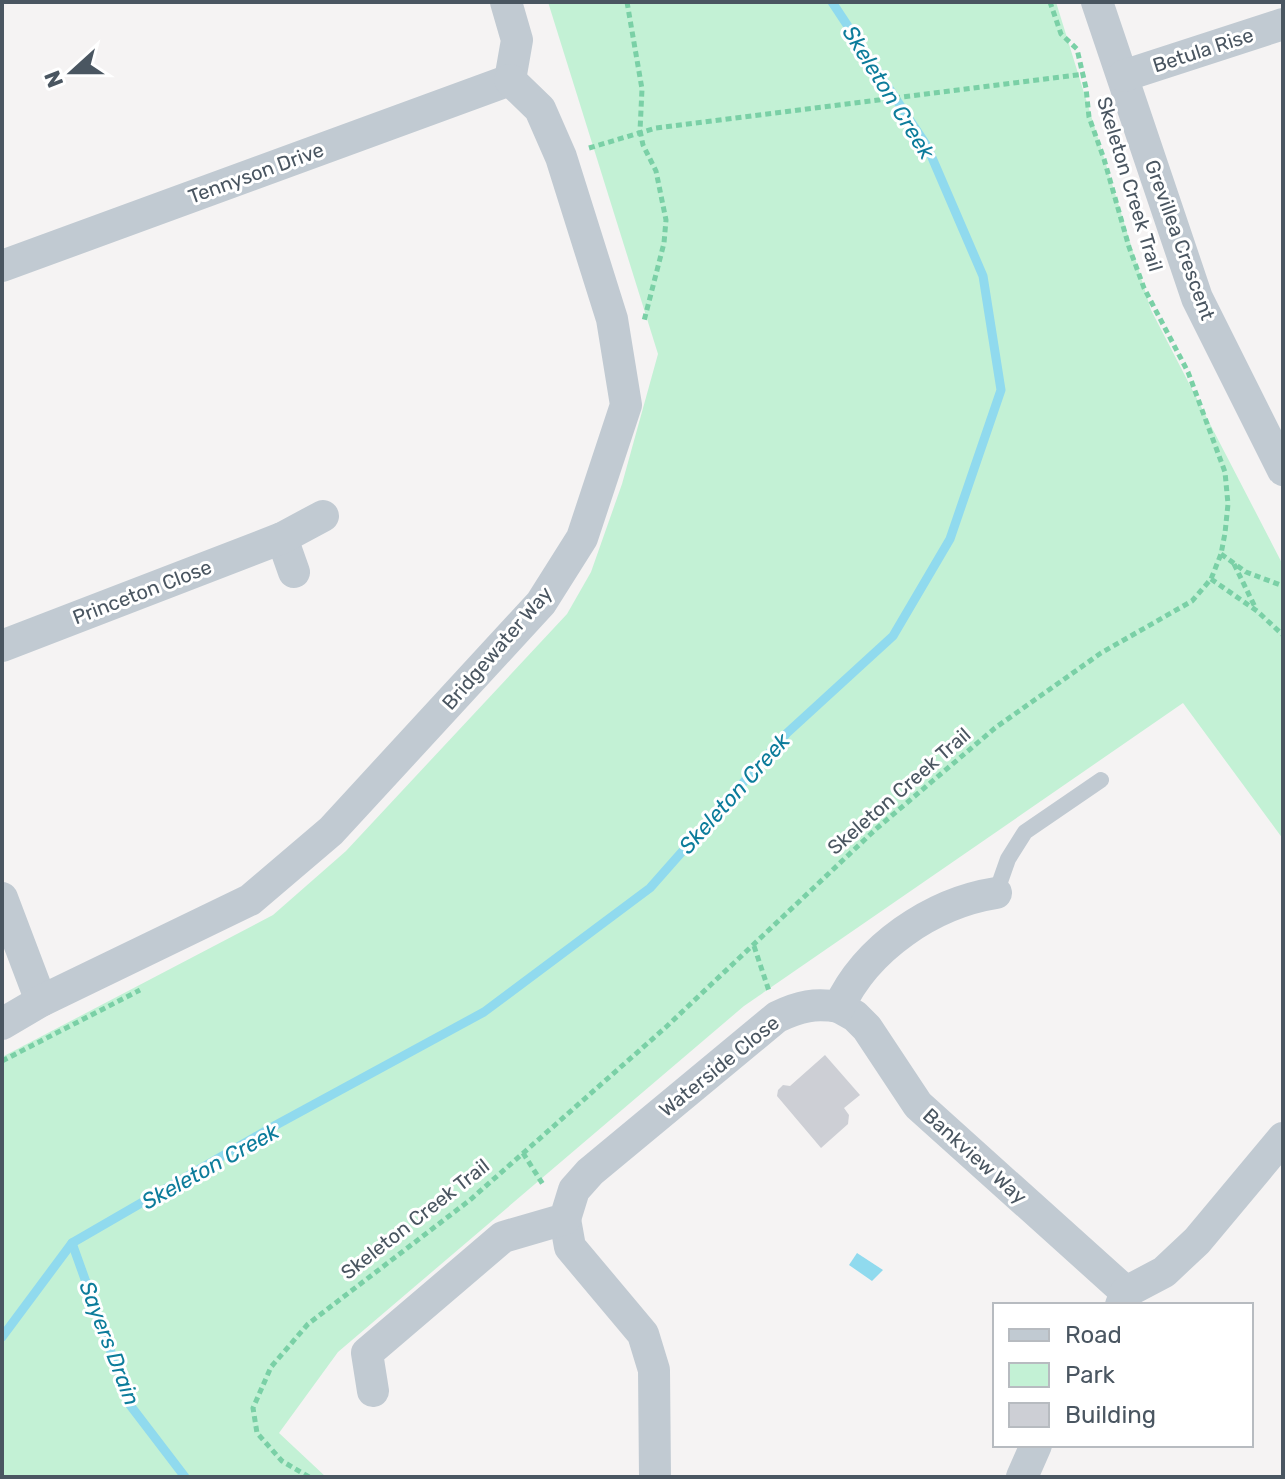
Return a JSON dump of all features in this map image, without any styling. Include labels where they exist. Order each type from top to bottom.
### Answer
[{"type":"street","points":[[506,2],[517,40],[510,80]]},
{"type":"street","name":"Grevillea Crescent","points":[[1097,2],[1197,298],[1283,470]]},
{"type":"street","name":"Betula Rise","points":[[1123,76],[1283,24]]},
{"type":"street","name":"Bridgewater Way","points":[[2,1024],[41,1001],[250,900],[331,831],[541,603],[582,538],[626,405],[612,319],[561,157],[540,109],[510,80]]},
{"type":"street","name":"Tennyson Drive","points":[[2,266],[510,80]]},
{"type":"street","name":"Princeton Close","points":[[2,646],[282,538],[323,516]]},
{"type":"street","points":[[282,538],[294,572]]},
{"type":"street","points":[[839,1007],[850,983],[878,951],[939,911],[971,897],[996,893]]},
{"type":"street","points":[[2,898],[41,1001]]},
{"type":"street","name":"Waterside Close","points":[[565,1219],[574,1190],[590,1172],[777,1017],[799,1006],[818,1004],[839,1007]]},
{"type":"street","name":"Bankview Way","points":[[839,1007],[867,1028],[918,1105],[1124,1299]]},
{"type":"street","points":[[1124,1299],[1164,1272],[1197,1241],[1281,1144]]},
{"type":"street","points":[[373,1391],[367,1353],[503,1237],[565,1219],[570,1247],[643,1334],[654,1370],[655,1477]]},
{"type":"street","points":[[1022,1477],[1035,1447]]},
{"type":"lane","points":[[996,893],[1008,859],[1025,832],[1101,780]]},
{"type":"path","points":[[627,2],[642,89],[640,131],[643,145],[656,171],[666,220],[664,243],[642,329]]},
{"type":"path","name":"Skeleton Creek Trail","points":[[309,1477],[282,1461],[257,1433],[253,1408],[271,1367],[308,1324],[470,1200],[754,946],[876,829],[995,728],[1101,653],[1192,601],[1211,579],[1221,554],[1228,504],[1225,472],[1188,372],[1144,288],[1089,117],[1077,49],[1061,34],[1050,2]]},
{"type":"path","points":[[561,157],[656,128],[1083,74]]},
{"type":"path","points":[[1221,554],[1246,572],[1283,586]]},
{"type":"path","points":[[1234,563],[1257,611]]},
{"type":"path","points":[[1211,579],[1257,611],[1283,635]]},
{"type":"path","points":[[754,946],[777,1017]]},
{"type":"path","points":[[2,1060],[152,983]]},
{"type":"green space","points":[[548,2],[1056,2],[1151,310],[1283,565],[1283,839],[1183,703],[744,1006],[338,1352],[279,1433],[326,1477],[2,1477],[2,1057],[273,915],[346,851],[567,614],[591,572],[622,484],[658,354]]},
{"type":"water","points":[[857,1253],[883,1270],[872,1281],[849,1265]]},
{"type":"building","points":[[825,1055],[860,1095],[844,1108],[849,1115],[848,1124],[821,1148],[777,1096],[783,1085],[790,1086]]},
{"type":"waterway","name":"Skeleton Creek","points":[[2,1337],[72,1243],[276,1125],[484,1012],[650,888],[787,733],[893,636],[950,539],[1001,390],[983,276],[927,146],[832,2]]},
{"type":"waterway","name":"Sayers Drain","points":[[72,1243],[130,1405],[185,1477]]}]
